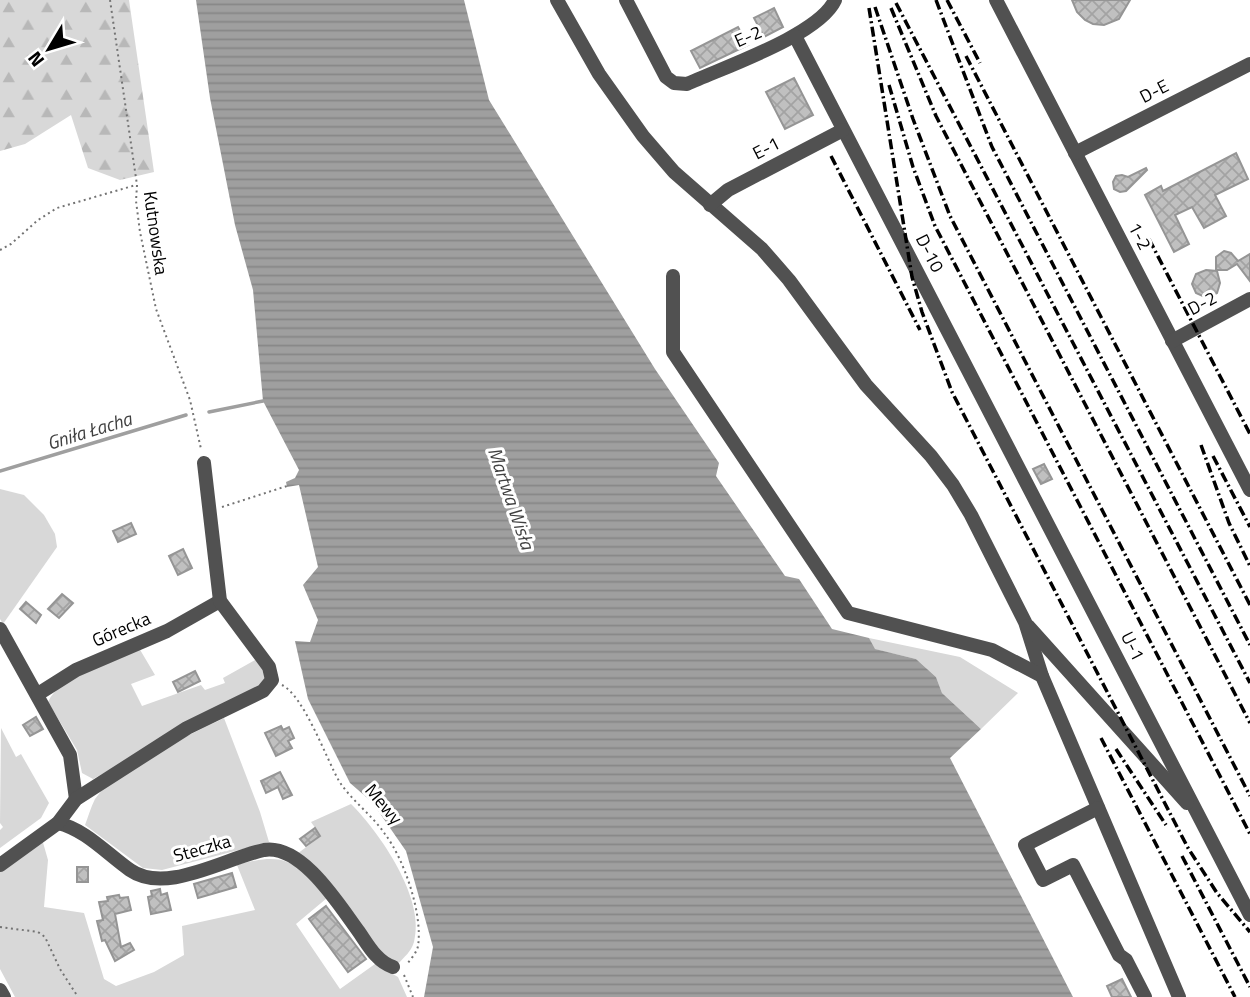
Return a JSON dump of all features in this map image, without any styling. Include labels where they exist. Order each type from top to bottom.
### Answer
[{"type":"street","points":[[557,0],[616,100],[674,172],[762,249],[789,280],[866,385],[931,456],[953,485],[1025,622],[1042,676],[1179,997]]},
{"type":"street","name":"E-2","points":[[626,0],[666,76],[674,83],[687,84],[796,36],[830,11],[835,0]]},
{"type":"street","name":"1-2","points":[[996,0],[1250,491]]},
{"type":"street","name":"D-10","points":[[796,36],[982,395]]},
{"type":"street","name":"D-E","points":[[1075,153],[1250,64]]},
{"type":"street","name":"E-1","points":[[710,205],[728,190],[843,130]]},
{"type":"street","points":[[673,276],[673,352],[848,613],[992,650],[1042,676]]},
{"type":"street","name":"D-2","points":[[1172,341],[1250,299]]},
{"type":"street","name":"U-1","points":[[982,395],[1250,915]]},
{"type":"street","points":[[0,865],[58,822],[76,799],[187,728],[259,695],[271,680],[272,674],[265,660],[220,601],[204,463]]},
{"type":"street","name":"Górecka","points":[[38,694],[76,670],[167,631],[220,601]]},
{"type":"street","points":[[1025,622],[1201,818]]},
{"type":"street","points":[[0,629],[70,755],[76,799]]},
{"type":"street","points":[[1098,808],[1025,845],[1043,880],[1073,865],[1119,955],[1126,960],[1145,997]]},
{"type":"street","name":"Steczka","points":[[58,822],[73,827],[130,870],[150,879],[186,874],[264,850],[275,849],[287,853],[333,896],[375,954],[386,965],[397,968]]},
{"type":"street","points":[[0,990],[4,997]]},
{"type":"path","name":"Kutnowska","points":[[110,0],[137,185],[140,232],[156,309],[190,400],[204,463]]},
{"type":"path","points":[[0,250],[57,208],[137,185]]},
{"type":"path","points":[[208,511],[287,486]]},
{"type":"path","name":"Mewy","points":[[271,680],[290,689],[308,718],[341,785],[388,837],[404,869],[418,918],[418,948],[397,968]]},
{"type":"path","points":[[0,927],[38,932],[45,937],[60,969],[78,997]]},
{"type":"path","points":[[397,968],[413,997]]},
{"type":"green space","points":[[0,0],[129,0],[154,172],[120,180],[88,168],[71,115],[25,144],[0,151]]},
{"type":"green space","points":[[0,489],[24,495],[44,515],[55,534],[57,547],[3,624],[0,619]]},
{"type":"green space","points":[[869,638],[960,657],[1018,693],[981,729],[942,693],[936,677],[916,659],[874,649]]},
{"type":"green space","points":[[139,648],[155,675],[131,684],[142,706],[201,685],[205,690],[225,683],[223,678],[257,659],[267,674],[264,685],[93,779],[82,773],[77,750],[48,702],[54,692],[75,676]]},
{"type":"green space","points":[[224,718],[269,842],[162,870],[143,868],[85,825],[95,799],[120,775],[155,753]]},
{"type":"green space","points":[[1,728],[16,757],[21,754],[49,803],[41,818],[0,848],[0,830],[3,827],[0,823]]},
{"type":"green space","points":[[351,804],[387,849],[407,887],[413,906],[416,925],[414,942],[398,964],[382,959],[297,854],[321,836],[311,822]]},
{"type":"green space","points":[[42,839],[48,860],[44,907],[84,913],[104,979],[116,986],[154,972],[184,955],[182,926],[255,910],[237,865],[268,859],[289,863],[298,868],[327,898],[296,924],[340,989],[375,964],[398,977],[407,997],[15,997],[0,969],[0,871]]},
{"type":"water","name":"Martwa Wisła","points":[[196,0],[464,0],[489,100],[655,369],[719,463],[716,476],[785,576],[799,579],[832,629],[869,638],[875,649],[916,659],[936,677],[942,693],[981,729],[950,758],[1073,997],[424,997],[433,947],[406,851],[372,802],[350,783],[308,699],[295,641],[310,642],[318,620],[303,585],[318,567],[299,485],[287,487],[286,482],[295,478],[299,470],[263,401],[253,290],[235,225],[210,98]]},
{"type":"building","points":[[1072,0],[1130,0],[1119,19],[1104,25],[1085,20],[1077,12]]},
{"type":"building","points":[[774,8],[783,27],[764,37],[754,18]]},
{"type":"building","points":[[738,27],[748,45],[700,68],[691,51]]},
{"type":"building","points":[[794,78],[813,115],[785,129],[766,92]]},
{"type":"building","points":[[1236,153],[1248,179],[1215,195],[1226,216],[1204,228],[1192,207],[1175,215],[1189,244],[1174,252],[1145,195],[1161,186],[1163,191]]},
{"type":"building","points":[[1146,168],[1126,191],[1114,189],[1116,176],[1128,177]]},
{"type":"building","points":[[1224,251],[1231,253],[1238,261],[1250,254],[1250,281],[1237,264],[1227,270],[1216,270],[1216,257]]},
{"type":"building","points":[[1206,270],[1217,271],[1220,283],[1217,293],[1207,298],[1196,293],[1192,284],[1196,274]]},
{"type":"building","points":[[1044,464],[1052,479],[1041,484],[1033,469]]},
{"type":"building","points":[[131,523],[136,534],[118,542],[113,531]]},
{"type":"building","points":[[183,549],[192,568],[178,575],[169,556]]},
{"type":"building","points":[[62,594],[73,603],[59,618],[48,609]]},
{"type":"building","points":[[26,602],[41,615],[36,623],[20,609]]},
{"type":"building","points":[[195,671],[200,681],[178,692],[173,682]]},
{"type":"building","points":[[36,717],[43,729],[30,736],[23,725]]},
{"type":"building","points":[[281,726],[283,730],[289,727],[294,738],[288,741],[292,748],[276,756],[265,733]]},
{"type":"building","points":[[280,772],[292,795],[283,799],[278,787],[266,793],[261,781]]},
{"type":"building","points":[[315,828],[320,836],[306,846],[300,839]]},
{"type":"building","points":[[77,867],[88,867],[88,882],[77,882]]},
{"type":"building","points":[[232,873],[236,887],[198,898],[194,884]]},
{"type":"building","points":[[160,889],[161,895],[167,893],[171,910],[151,914],[148,897],[152,896],[151,891]]},
{"type":"building","points":[[119,895],[120,898],[128,897],[131,910],[115,914],[121,947],[130,943],[134,950],[115,961],[105,940],[102,941],[97,921],[103,920],[99,902]]},
{"type":"building","points":[[326,906],[366,959],[348,972],[309,919]]},
{"type":"building","points":[[1122,979],[1131,997],[1112,997],[1107,986]]},
{"type":"waterway","name":"Gniła Łacha","points":[[209,412],[263,401]]},
{"type":"waterway","name":"Gniła Łacha","points":[[0,471],[186,415]]},
{"type":"railway","points":[[936,0],[992,147],[1250,645]]},
{"type":"railway","points":[[947,0],[980,63]]},
{"type":"railway","points":[[896,3],[1250,683]]},
{"type":"railway","points":[[875,7],[950,216],[1250,796]]},
{"type":"railway","points":[[869,8],[912,277],[952,392],[1188,848],[1217,893],[1250,932]]},
{"type":"railway","points":[[891,8],[936,116],[1250,723]]},
{"type":"railway","points":[[966,56],[1250,605]]},
{"type":"railway","points":[[889,85],[913,167],[935,226],[1250,834]]},
{"type":"railway","points":[[831,156],[920,330]]},
{"type":"railway","points":[[1149,239],[1250,434]]},
{"type":"railway","points":[[1201,445],[1229,523],[1250,566]]},
{"type":"railway","points":[[1213,456],[1250,527]]},
{"type":"railway","points":[[1101,738],[1235,997]]},
{"type":"railway","points":[[1116,749],[1166,825]]},
{"type":"railway","points":[[1182,856],[1250,987]]}]
